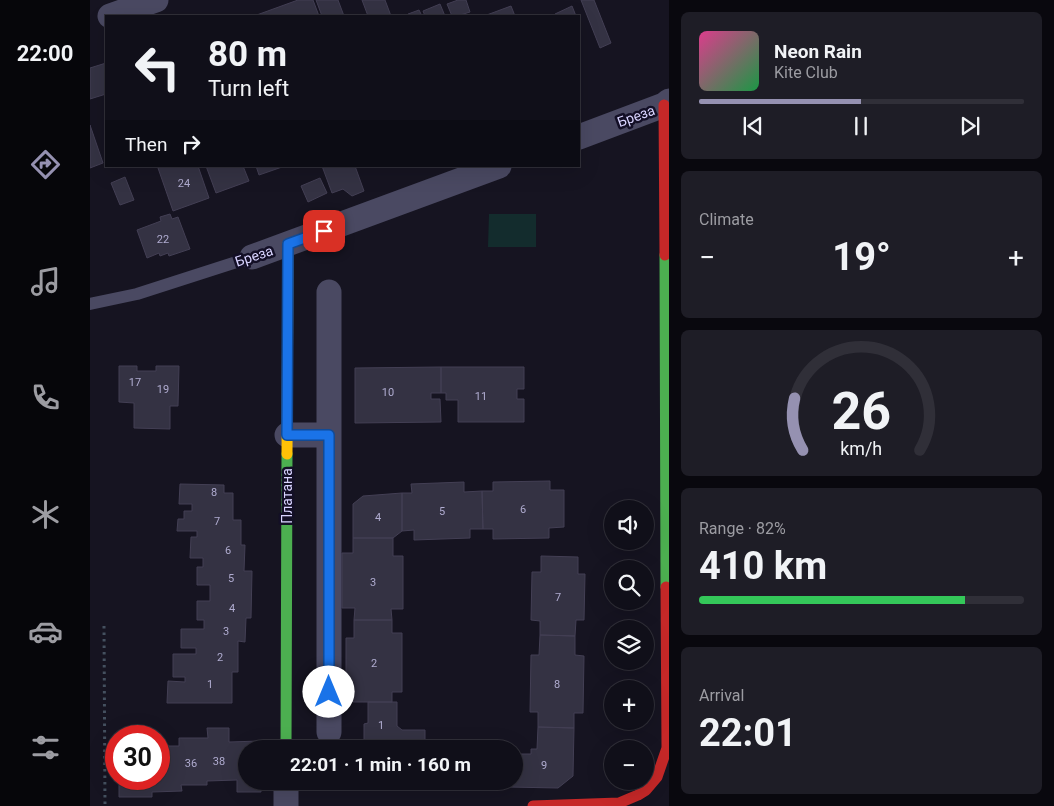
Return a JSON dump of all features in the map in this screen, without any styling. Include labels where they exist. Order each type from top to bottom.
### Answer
[{"type":"street","points":[[114,15],[156,0]]},
{"type":"street","points":[[90,23],[105,18]]},
{"type":"street","points":[[533,806],[619,803],[630,800],[649,788],[658,778],[667,748],[667,103]]},
{"type":"street","name":"Бреза","points":[[580,137],[667,103]]},
{"type":"street","name":"Бреза","points":[[252,256],[496,167]]},
{"type":"street","name":"Платана","points":[[286,740],[288,244]]},
{"type":"street","points":[[329,292],[329,732]]},
{"type":"street","points":[[287,435],[329,435]]},
{"type":"street","points":[[286,790],[286,806]]},
{"type":"lane","name":"Бреза","points":[[90,304],[137,294],[252,256]]},
{"type":"path","points":[[104,626],[105,806]]},
{"type":"green space","points":[[489,214],[536,214],[536,247],[488,247]]},
{"type":"building","points":[[298,0],[313,0],[319,15],[257,15]]},
{"type":"building","points":[[316,0],[338,0],[344,15],[322,15]]},
{"type":"building","points":[[362,0],[385,0],[391,15],[368,15]]},
{"type":"building","points":[[458,0],[466,0],[470,12],[452,15],[447,4]]},
{"type":"building","points":[[581,0],[594,0],[611,43],[600,48]]},
{"type":"building","points":[[440,4],[445,15],[425,15],[423,11]]},
{"type":"building","points":[[511,6],[515,15],[487,15]]},
{"type":"building","points":[[572,6],[576,15],[556,15]]},
{"type":"building","points":[[419,10],[422,15],[408,15]]},
{"type":"building","points":[[105,63],[105,94],[90,99],[90,68]]},
{"type":"building","points":[[90,125],[103,163],[90,168]]},
{"type":"building","points":[[198,167],[209,198],[173,211],[158,168]]},
{"type":"building","points":[[206,167],[243,167],[249,181],[216,193]]},
{"type":"building","points":[[256,167],[282,167],[259,175]]},
{"type":"building","points":[[322,167],[355,167],[364,191],[352,196],[343,189],[332,193]]},
{"type":"building","points":[[125,177],[134,200],[120,205],[111,183]]},
{"type":"building","points":[[320,178],[327,193],[308,202],[301,186]]},
{"type":"building","points":[[170,214],[172,219],[178,217],[190,249],[169,256],[168,253],[160,256],[159,253],[147,258],[137,230],[161,221],[160,217]]},
{"type":"building","points":[[119,366],[137,366],[137,371],[156,371],[156,366],[179,366],[178,406],[170,406],[170,429],[134,428],[134,403],[119,402]]},
{"type":"building","points":[[441,367],[524,367],[524,389],[517,389],[517,399],[524,399],[524,422],[458,422],[458,400],[446,400],[446,393],[441,393]]},
{"type":"building","points":[[441,367],[441,393],[431,393],[431,399],[440,399],[441,422],[355,423],[355,368]]},
{"type":"building","points":[[550,481],[550,490],[564,490],[564,527],[549,528],[549,538],[493,539],[493,529],[483,529],[482,491],[493,491],[493,482]]},
{"type":"building","points":[[464,482],[464,492],[482,491],[483,529],[470,529],[470,538],[414,540],[414,530],[402,531],[402,493],[412,493],[411,484]]},
{"type":"building","points":[[180,484],[224,485],[224,493],[233,493],[233,520],[241,520],[241,545],[245,545],[244,571],[252,571],[251,618],[246,618],[245,642],[238,641],[238,672],[232,672],[232,703],[167,703],[168,681],[185,682],[185,677],[173,677],[173,654],[196,654],[196,648],[181,648],[181,629],[204,629],[204,620],[197,620],[197,601],[210,601],[210,585],[197,585],[197,567],[203,567],[203,558],[190,558],[191,537],[197,537],[197,531],[177,531],[178,519],[184,519],[184,511],[192,511],[192,504],[179,504]]},
{"type":"building","points":[[402,493],[402,531],[393,538],[353,538],[353,504],[363,496]]},
{"type":"building","points":[[353,538],[393,538],[393,556],[403,556],[403,609],[391,609],[392,620],[354,620],[355,608],[342,608],[342,553],[353,553]]},
{"type":"building","points":[[541,556],[578,557],[578,574],[585,574],[584,620],[576,620],[575,636],[540,635],[540,621],[531,620],[532,572],[541,572]]},
{"type":"building","points":[[354,620],[392,620],[392,633],[402,633],[402,692],[392,692],[392,702],[353,702],[353,687],[346,687],[346,638],[354,638]]},
{"type":"building","points":[[540,635],[575,636],[575,655],[584,656],[583,713],[574,713],[574,728],[538,727],[538,712],[530,712],[531,655],[539,655]]},
{"type":"building","points":[[368,702],[397,702],[397,726],[402,730],[425,730],[425,740],[364,740],[364,724],[368,723]]},
{"type":"building","points":[[538,727],[574,728],[573,776],[558,788],[523,787],[523,754],[531,754],[531,749],[537,749]]},
{"type":"building","points":[[207,728],[229,728],[229,742],[238,742],[238,790],[261,790],[261,792],[237,792],[237,780],[207,781],[207,785],[181,785],[182,791],[152,792],[152,797],[119,797],[119,790],[170,790],[170,746],[179,746],[179,738],[208,738]]},
{"type":"traffic: fast","points":[[665,255],[666,587]]},
{"type":"traffic: fast","points":[[286,740],[287,454]]},
{"type":"traffic: slow","points":[[287,454],[288,244]]},
{"type":"traffic: jam","points":[[664,105],[665,255]]},
{"type":"traffic: jam","points":[[533,806],[619,803],[646,790],[657,777],[667,748],[666,587]]},
{"type":"route","points":[[324,231],[288,244],[287,435],[329,435],[329,692]]}]
